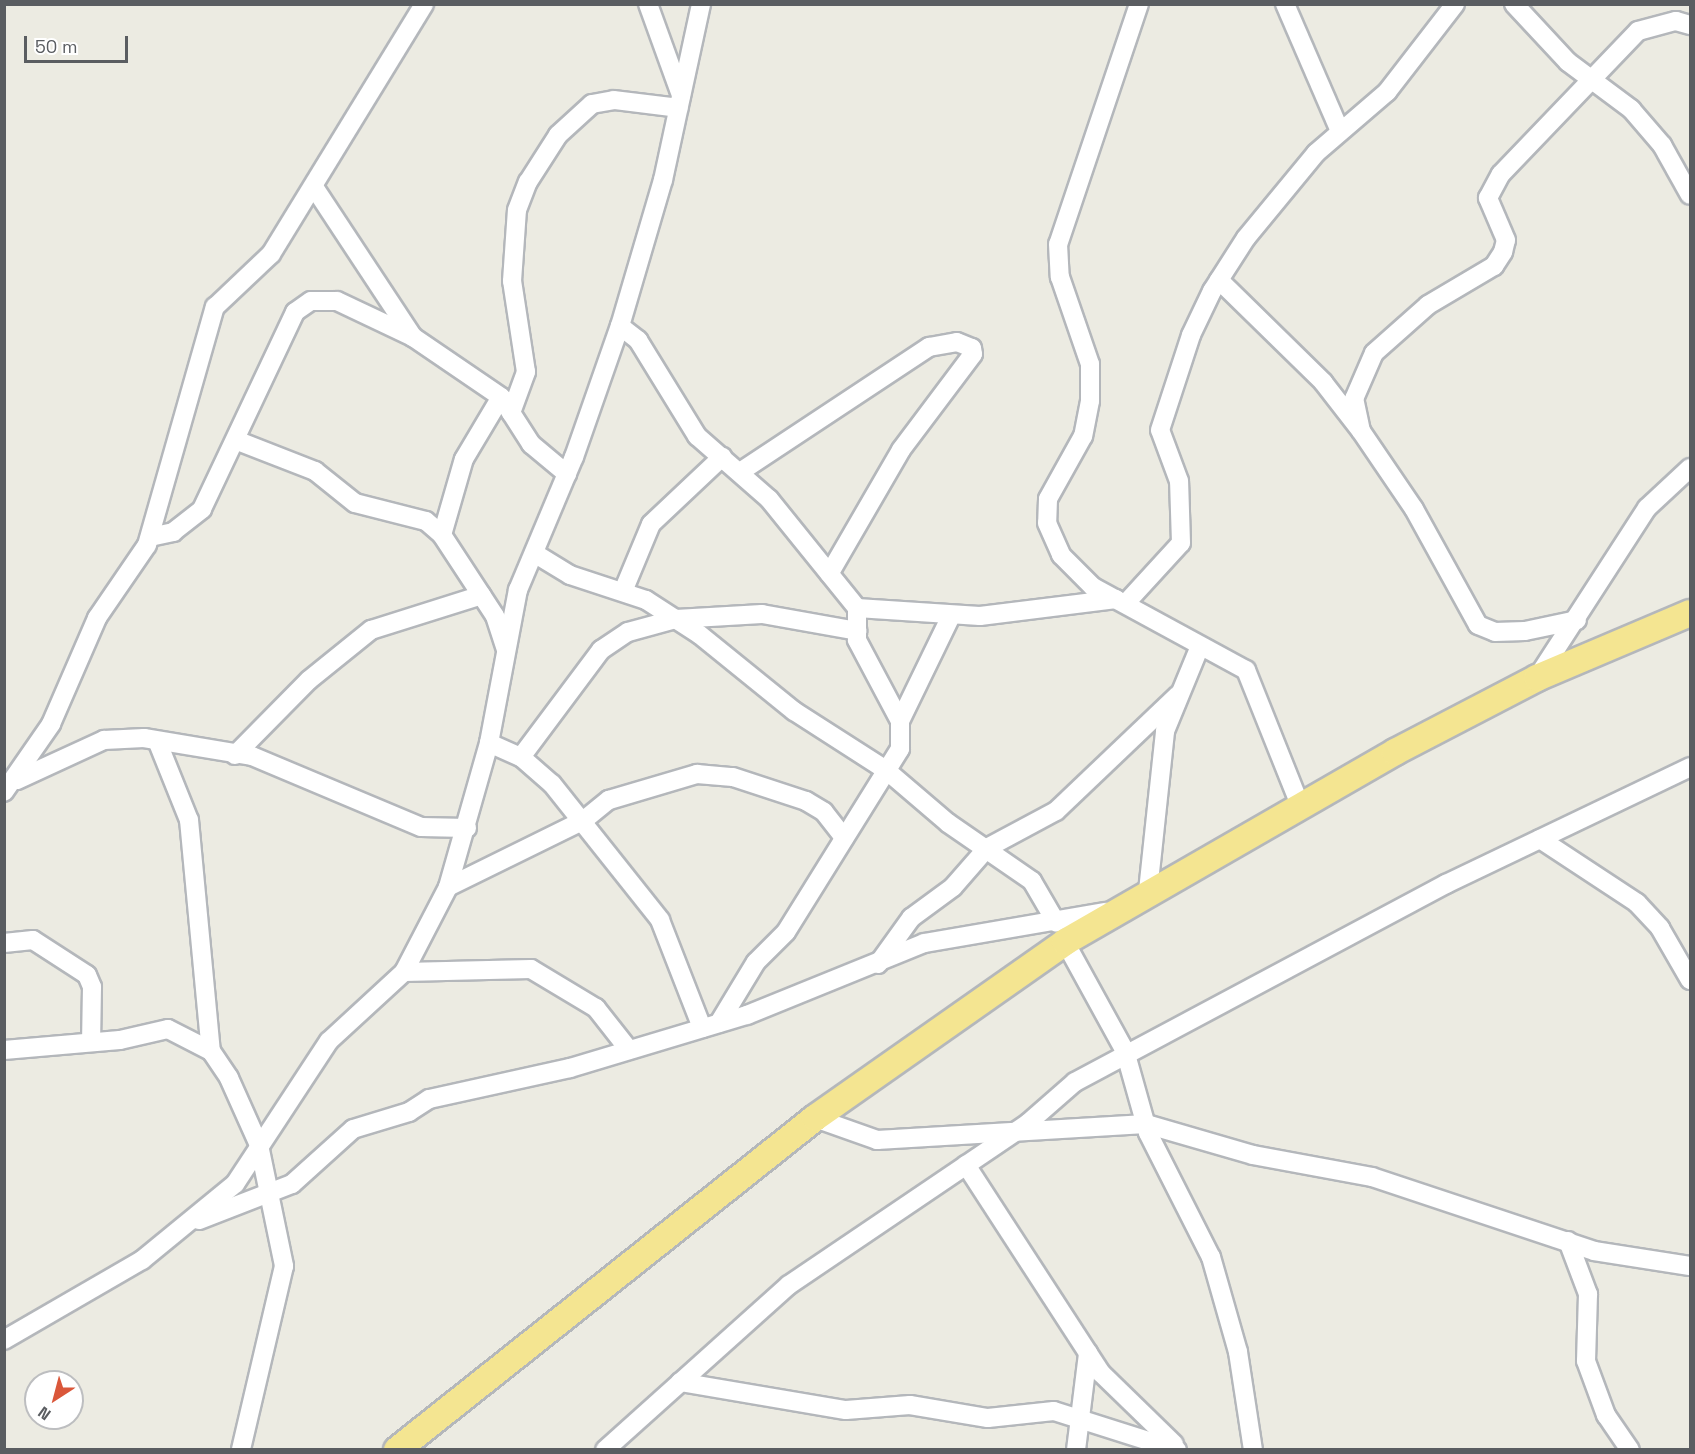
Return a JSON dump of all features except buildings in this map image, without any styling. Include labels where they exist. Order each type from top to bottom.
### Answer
[{"type":"highway","points":[[397,1449],[815,1118],[1060,932],[1118,909],[1300,805],[1537,678],[1690,613]]},
{"type":"street","points":[[11,786],[51,724],[97,618],[150,537],[158,491],[215,307],[261,267],[314,187],[424,4]]},
{"type":"street","points":[[648,4],[681,103]]},
{"type":"street","points":[[4,1340],[142,1260],[235,1184],[329,1041],[404,972],[448,887],[461,850],[489,743],[508,653],[518,590],[567,474],[620,326],[681,103],[701,4]]},
{"type":"street","points":[[1139,4],[1058,244],[1060,277],[1090,364],[1090,400],[1083,436],[1048,499],[1047,523],[1061,555],[1092,587],[1246,670],[1300,805]]},
{"type":"street","points":[[1285,4],[1339,129]]},
{"type":"street","points":[[857,608],[951,616],[1038,612],[1121,601],[1181,543],[1179,481],[1160,430],[1191,335],[1219,280],[1246,238],[1339,129],[1386,92],[1455,4]]},
{"type":"street","points":[[1514,4],[1568,62],[1631,109],[1662,145],[1690,195]]},
{"type":"street","points":[[1361,431],[1354,399],[1374,353],[1428,305],[1494,266],[1506,240],[1488,198],[1491,189],[1638,32],[1676,21],[1690,25]]},
{"type":"street","points":[[511,413],[526,372],[512,281],[517,210],[528,182],[558,135],[592,104],[614,100],[681,103]]},
{"type":"street","points":[[314,187],[413,337]]},
{"type":"street","points":[[1219,280],[1323,382],[1361,431],[1414,508],[1478,625],[1495,632],[1525,631],[1577,620]]},
{"type":"street","points":[[150,537],[173,532],[202,509],[238,441],[287,323],[307,303],[337,301],[413,337],[501,397],[531,444],[567,474]]},
{"type":"street","points":[[620,326],[638,339],[680,413],[722,457],[769,499],[857,608],[857,632],[865,662],[900,721]]},
{"type":"street","points":[[740,472],[929,347],[957,342],[972,348],[973,354],[901,450],[829,574]]},
{"type":"street","points":[[442,535],[464,459],[501,397]]},
{"type":"street","points":[[238,441],[315,471],[355,503],[406,513],[442,535],[482,595],[508,653]]},
{"type":"street","points":[[624,589],[651,524],[722,457]]},
{"type":"street","points":[[1537,678],[1577,620],[1647,508],[1690,468]]},
{"type":"street","points":[[534,552],[570,575],[624,589],[676,619],[823,732],[886,770],[1032,881],[1125,1051],[1146,1124],[1210,1257],[1238,1352],[1253,1449]]},
{"type":"street","points":[[235,755],[309,680],[371,630],[482,595]]},
{"type":"street","points":[[521,757],[601,650],[628,632],[676,619],[762,614],[857,632]]},
{"type":"street","points":[[710,1025],[756,962],[786,932],[900,749],[900,721],[951,616]]},
{"type":"street","points":[[1148,891],[1165,731],[1200,646]]},
{"type":"street","points":[[878,964],[911,918],[953,887],[987,848],[1056,811],[1178,695]]},
{"type":"street","points":[[11,786],[105,740],[158,743],[252,756],[421,827],[467,828]]},
{"type":"street","points":[[158,743],[189,820],[212,1051],[250,1116],[259,1145],[266,1195],[284,1266],[241,1449]]},
{"type":"street","points":[[489,743],[521,757],[584,820],[660,920],[710,1025]]},
{"type":"street","points":[[605,1449],[789,1285],[1012,1134],[1075,1082],[1125,1051],[1540,839],[1690,767]]},
{"type":"street","points":[[448,887],[584,820],[609,800],[639,788],[717,773],[814,805],[844,838]]},
{"type":"street","points":[[1540,839],[1637,903],[1660,928],[1690,980]]},
{"type":"street","points":[[461,850],[482,869]]},
{"type":"street","points":[[186,1225],[292,1184],[353,1129],[471,1086],[570,1068],[710,1025],[878,964],[924,942],[1060,932]]},
{"type":"street","points":[[4,943],[33,940],[87,975],[92,987],[91,1042]]},
{"type":"street","points":[[404,972],[531,969],[596,1008],[629,1050]]},
{"type":"street","points":[[4,1050],[91,1042],[168,1029],[212,1051]]},
{"type":"street","points":[[815,1118],[877,1140],[1012,1134],[1073,1125],[1146,1124],[1253,1155],[1372,1177],[1568,1241],[1690,1266]]},
{"type":"street","points":[[966,1165],[1088,1353],[1178,1449]]},
{"type":"street","points":[[1568,1241],[1588,1294],[1586,1361],[1606,1415],[1630,1449]]},
{"type":"street","points":[[1076,1449],[1082,1416],[1088,1353]]},
{"type":"street","points":[[680,1382],[846,1410],[910,1405],[988,1418],[1053,1411],[1082,1416],[1178,1449]]}]
